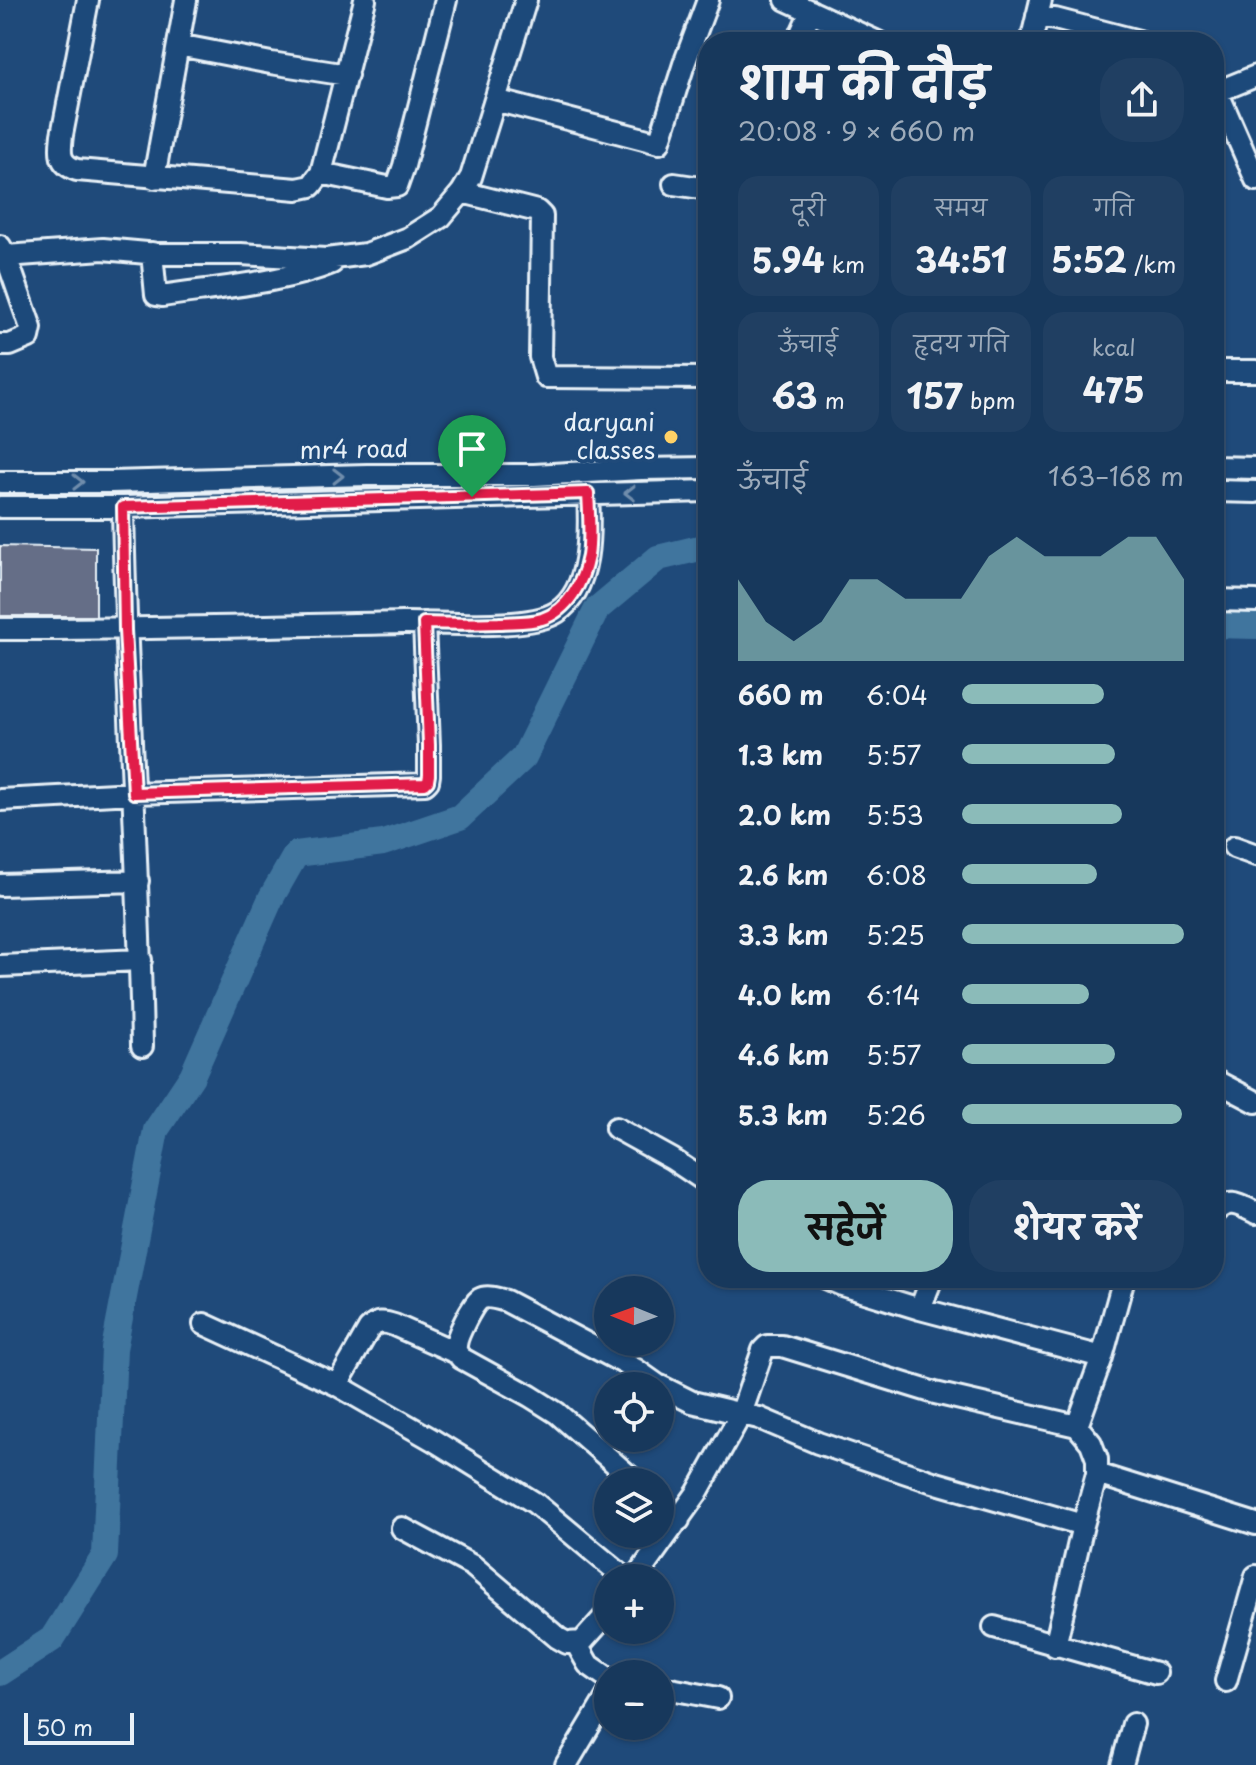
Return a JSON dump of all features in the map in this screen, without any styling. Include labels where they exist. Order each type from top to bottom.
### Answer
[{"type":"street","points":[[88,0],[62,135],[60,155],[63,162],[77,170],[297,189],[311,186],[321,173],[365,0]]},
{"type":"street","points":[[154,178],[186,0]]},
{"type":"street","points":[[321,173],[387,187],[397,186],[446,0]]},
{"type":"street","points":[[0,345],[10,345],[29,337],[31,328],[3,251],[103,249],[326,259],[366,254],[408,238],[441,217],[471,177],[526,0]]},
{"type":"street","points":[[495,100],[659,143],[708,0]]},
{"type":"street","points":[[786,0],[856,32]]},
{"type":"street","points":[[1033,32],[1038,5],[1055,19],[1105,32]]},
{"type":"street","points":[[802,32],[811,11]]},
{"type":"street","points":[[178,45],[347,75]]},
{"type":"street","points":[[1224,89],[1256,76]]},
{"type":"street","points":[[1224,110],[1256,180]]},
{"type":"street","points":[[674,184],[698,188]]},
{"type":"street","points":[[462,192],[537,211],[542,216],[540,357],[546,377],[698,378]]},
{"type":"street","points":[[152,253],[156,295],[162,296],[313,271],[346,256]]},
{"type":"street","points":[[1224,371],[1256,371]]},
{"type":"street","points":[[1224,467],[1256,468]]},
{"type":"street","name":"mr4 road","points":[[0,482],[534,475],[698,468]]},
{"type":"street","name":"mr4 road","points":[[0,507],[123,507],[698,491]]},
{"type":"street","points":[[1224,491],[1256,492]]},
{"type":"street","points":[[0,629],[472,624],[542,619],[569,601],[582,577],[588,555],[588,493]]},
{"type":"street","points":[[123,507],[142,1046]]},
{"type":"street","points":[[1224,600],[1256,601]]},
{"type":"street","points":[[0,800],[425,784],[429,775],[429,745],[424,623]]},
{"type":"street","points":[[1234,847],[1256,855]]},
{"type":"street","points":[[0,885],[138,881]]},
{"type":"street","points":[[0,966],[141,960]]},
{"type":"street","points":[[1224,1085],[1256,1102]]},
{"type":"street","points":[[616,1128],[698,1176]]},
{"type":"street","points":[[1224,1204],[1237,1204],[1256,1213]]},
{"type":"street","points":[[852,1288],[1102,1357]]},
{"type":"street","points":[[920,1309],[928,1288]]},
{"type":"street","points":[[1077,1426],[1102,1357],[1121,1288]]},
{"type":"street","points":[[457,1353],[456,1346],[466,1319],[479,1300],[487,1297],[506,1301],[639,1372]]},
{"type":"street","points":[[337,1385],[369,1329],[376,1323],[385,1322],[457,1353],[530,1396],[557,1413],[620,1468]]},
{"type":"street","points":[[204,1324],[337,1385],[433,1440],[524,1496],[608,1564]]},
{"type":"street","points":[[646,1564],[697,1493],[741,1414],[763,1350],[772,1345],[935,1393],[1077,1426],[1091,1443],[1097,1459],[1097,1474],[1055,1646]]},
{"type":"street","points":[[674,1393],[692,1402],[759,1418],[818,1443],[933,1482],[1083,1525]]},
{"type":"street","points":[[1097,1474],[1256,1524]]},
{"type":"street","points":[[674,1516],[679,1520]]},
{"type":"street","points":[[402,1528],[473,1566],[567,1643],[582,1642],[594,1629]]},
{"type":"street","points":[[1226,1681],[1252,1607],[1256,1576]]},
{"type":"street","points":[[994,1627],[1156,1673]]},
{"type":"street","points":[[576,1643],[588,1664],[594,1668]]},
{"type":"street","points":[[674,1690],[718,1698]]},
{"type":"street","points":[[566,1765],[594,1718]]},
{"type":"street","points":[[1122,1765],[1133,1724]]},
{"type":"building","points":[[0,546],[96,548],[96,616],[0,616]]},
{"type":"waterway","points":[[0,1673],[52,1639],[105,1555],[114,1349],[156,1130],[192,1076],[271,898],[296,854],[383,843],[460,817],[524,757],[597,609],[658,558],[698,548]]},
{"type":"waterway","points":[[1224,625],[1256,626]]},
{"type":"place","name":"daryani classes","points":[[671,437]]},
{"type":"route","points":[[588,493],[588,555],[582,577],[569,601],[542,619],[472,624],[424,623],[429,745],[429,775],[425,784],[134,793],[125,630],[123,507],[472,497],[588,493]]}]
